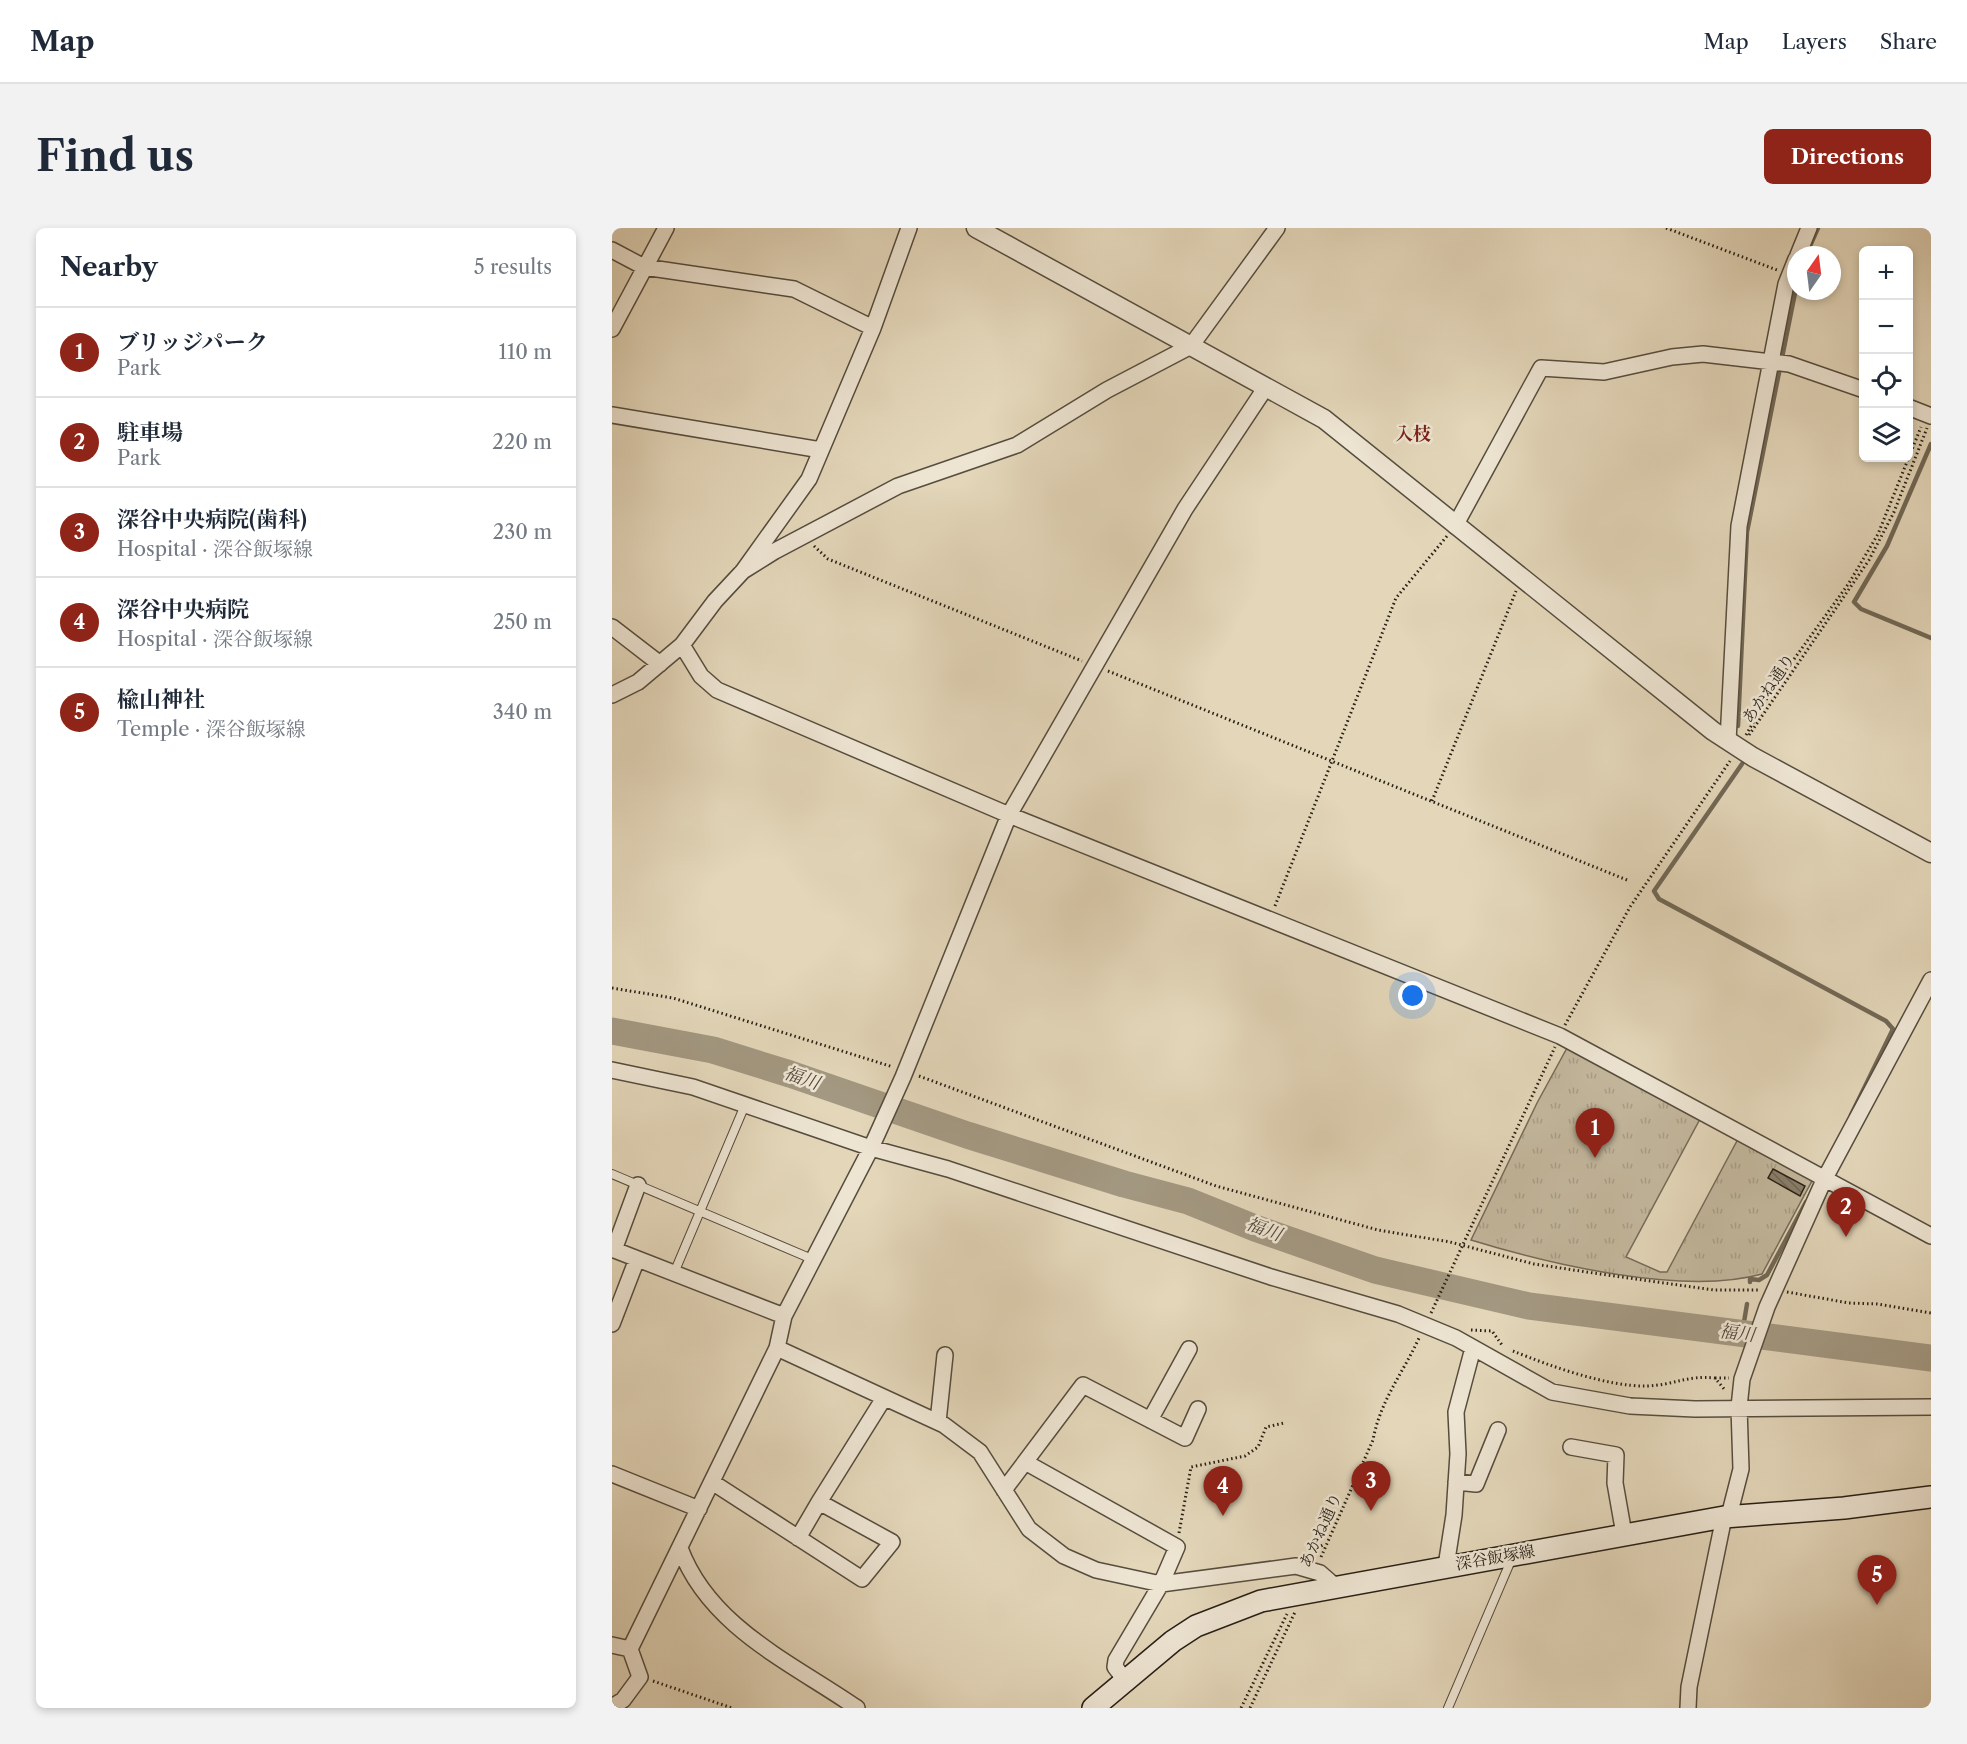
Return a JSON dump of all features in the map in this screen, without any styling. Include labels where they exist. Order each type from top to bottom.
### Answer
[{"type":"main road","name":"深谷飯塚線","points":[[1093,1708],[1196,1626],[1236,1608],[1514,1553],[1727,1517],[1844,1508],[1931,1497]]},
{"type":"street","points":[[612,328],[666,228]]},
{"type":"street","points":[[612,695],[638,682],[682,645],[715,601],[743,571],[809,479],[873,328],[909,228]]},
{"type":"street","points":[[976,228],[1324,419],[1455,526],[1735,746],[1931,853]]},
{"type":"street","points":[[743,571],[775,550],[898,486],[1017,445],[1107,390],[1191,346],[1277,228]]},
{"type":"street","points":[[1802,246],[1809,228]]},
{"type":"street","points":[[612,250],[645,267],[794,289],[873,328]]},
{"type":"street","points":[[1735,746],[1739,526],[1787,288]]},
{"type":"street","points":[[1455,526],[1541,368],[1604,372],[1689,353],[1772,360],[1859,389]]},
{"type":"street","points":[[612,1707],[623,1700],[640,1677],[630,1649],[777,1348],[784,1316],[873,1143],[904,1074],[1009,815],[1185,509],[1266,387]]},
{"type":"street","points":[[1910,408],[1928,420]]},
{"type":"street","points":[[612,415],[821,450]]},
{"type":"street","points":[[612,627],[660,664]]},
{"type":"street","points":[[682,645],[701,676],[717,690],[1009,815],[1560,1036],[1931,1236]]},
{"type":"street","points":[[1688,1708],[1689,1687],[1727,1517],[1741,1469],[1738,1379],[1774,1290],[1824,1180],[1931,980]]},
{"type":"street","points":[[612,1070],[693,1087],[873,1143],[1271,1277],[1398,1314],[1473,1348],[1552,1392],[1630,1407],[1695,1409],[1931,1407]]},
{"type":"street","points":[[638,1185],[613,1250],[784,1316]]},
{"type":"street","points":[[612,1324],[637,1259]]},
{"type":"street","points":[[777,1348],[938,1422],[961,1435],[980,1452],[1029,1529],[1064,1556],[1096,1570],[1161,1584],[1296,1566],[1327,1577],[1336,1587]]},
{"type":"street","points":[[1446,1566],[1458,1454],[1456,1412],[1473,1348]]},
{"type":"street","points":[[1150,1420],[1189,1349]]},
{"type":"street","points":[[938,1422],[945,1355]]},
{"type":"street","points":[[1004,1490],[1083,1385],[1185,1438],[1198,1409]]},
{"type":"street","points":[[798,1538],[884,1398]]},
{"type":"street","points":[[1456,1482],[1476,1484],[1498,1430]]},
{"type":"street","points":[[1571,1447],[1616,1455],[1615,1483],[1624,1534]]},
{"type":"street","points":[[1025,1462],[1177,1546],[1161,1584],[1116,1660],[1115,1667],[1126,1681]]},
{"type":"street","points":[[612,1474],[699,1509]]},
{"type":"street","points":[[712,1482],[862,1579],[892,1542],[819,1502]]},
{"type":"street","points":[[680,1548],[688,1570],[719,1612],[857,1708]]},
{"type":"street","points":[[612,1645],[630,1649]]},
{"type":"lane","points":[[674,1274],[745,1105]]},
{"type":"lane","points":[[612,1174],[812,1259]]},
{"type":"lane","points":[[1448,1708],[1514,1553]]},
{"type":"path","points":[[1666,228],[1787,273]]},
{"type":"path","name":"あかね通り","points":[[1562,1032],[1601,955],[1630,907],[1771,691],[1850,583],[1878,534],[1928,420]]},
{"type":"path","name":"あかね通り","points":[[1735,746],[1754,732],[1869,560],[1894,512],[1928,420]]},
{"type":"path","points":[[1270,920],[1396,598],[1455,526]]},
{"type":"path","points":[[803,537],[828,559],[1627,880]]},
{"type":"path","points":[[1432,801],[1521,578]]},
{"type":"path","points":[[612,988],[674,998],[904,1074],[1216,1186],[1378,1230],[1462,1244],[1534,1264],[1677,1286],[1713,1290],[1774,1290],[1849,1303],[1877,1304],[1931,1313]]},
{"type":"path","points":[[1429,1317],[1557,1043]]},
{"type":"path","points":[[1464,1329],[1492,1331],[1500,1344],[1508,1349],[1590,1377],[1644,1386],[1660,1385],[1693,1376],[1738,1379]]},
{"type":"path","name":"あかね通り","points":[[1315,1571],[1374,1440],[1376,1423],[1396,1377],[1403,1372],[1423,1330]]},
{"type":"path","points":[[1716,1378],[1727,1392]]},
{"type":"path","points":[[1177,1546],[1191,1467],[1245,1456],[1258,1447],[1266,1426],[1284,1423]]},
{"type":"path","points":[[1241,1708],[1300,1594]]},
{"type":"path","name":"あかね通り","points":[[1250,1708],[1300,1594]]},
{"type":"path","points":[[640,1677],[732,1708]]},
{"type":"green space","points":[[1567,1048],[1700,1119],[1626,1257],[1660,1272],[1667,1272],[1738,1139],[1813,1179],[1762,1274],[1730,1280],[1656,1279],[1538,1259],[1471,1240],[1537,1103]]},
{"type":"building","points":[[1773,1169],[1805,1186],[1800,1196],[1768,1178]]},
{"type":"waterway","points":[[1810,246],[1818,228]]},
{"type":"waterway","points":[[1738,726],[1747,532],[1794,300]]},
{"type":"waterway","points":[[1931,444],[1887,546],[1854,602],[1861,609],[1931,638]]},
{"type":"waterway","points":[[1742,764],[1654,891],[1659,899],[1886,1021],[1893,1029],[1851,1115]]},
{"type":"waterway","name":"福川","points":[[612,1031],[713,1050],[790,1074],[967,1135],[1124,1184],[1188,1201],[1255,1228],[1375,1270],[1529,1306],[1931,1358]]},
{"type":"waterway","points":[[1750,1282],[1750,1279],[1759,1280],[1767,1275],[1806,1202]]},
{"type":"waterway","points":[[1742,1334],[1747,1304]]},
{"type":"place","name":"ブリッジパーク","points":[[1595,1158]]},
{"type":"place","name":"駐車場","points":[[1846,1237]]},
{"type":"place","name":"深谷中央病院(歯科)","points":[[1371,1511]]},
{"type":"place","name":"深谷中央病院","points":[[1223,1516]]},
{"type":"place","name":"楡山神社","points":[[1877,1605]]},
{"type":"district","name":"入枝","points":[[1413,434]]}]
